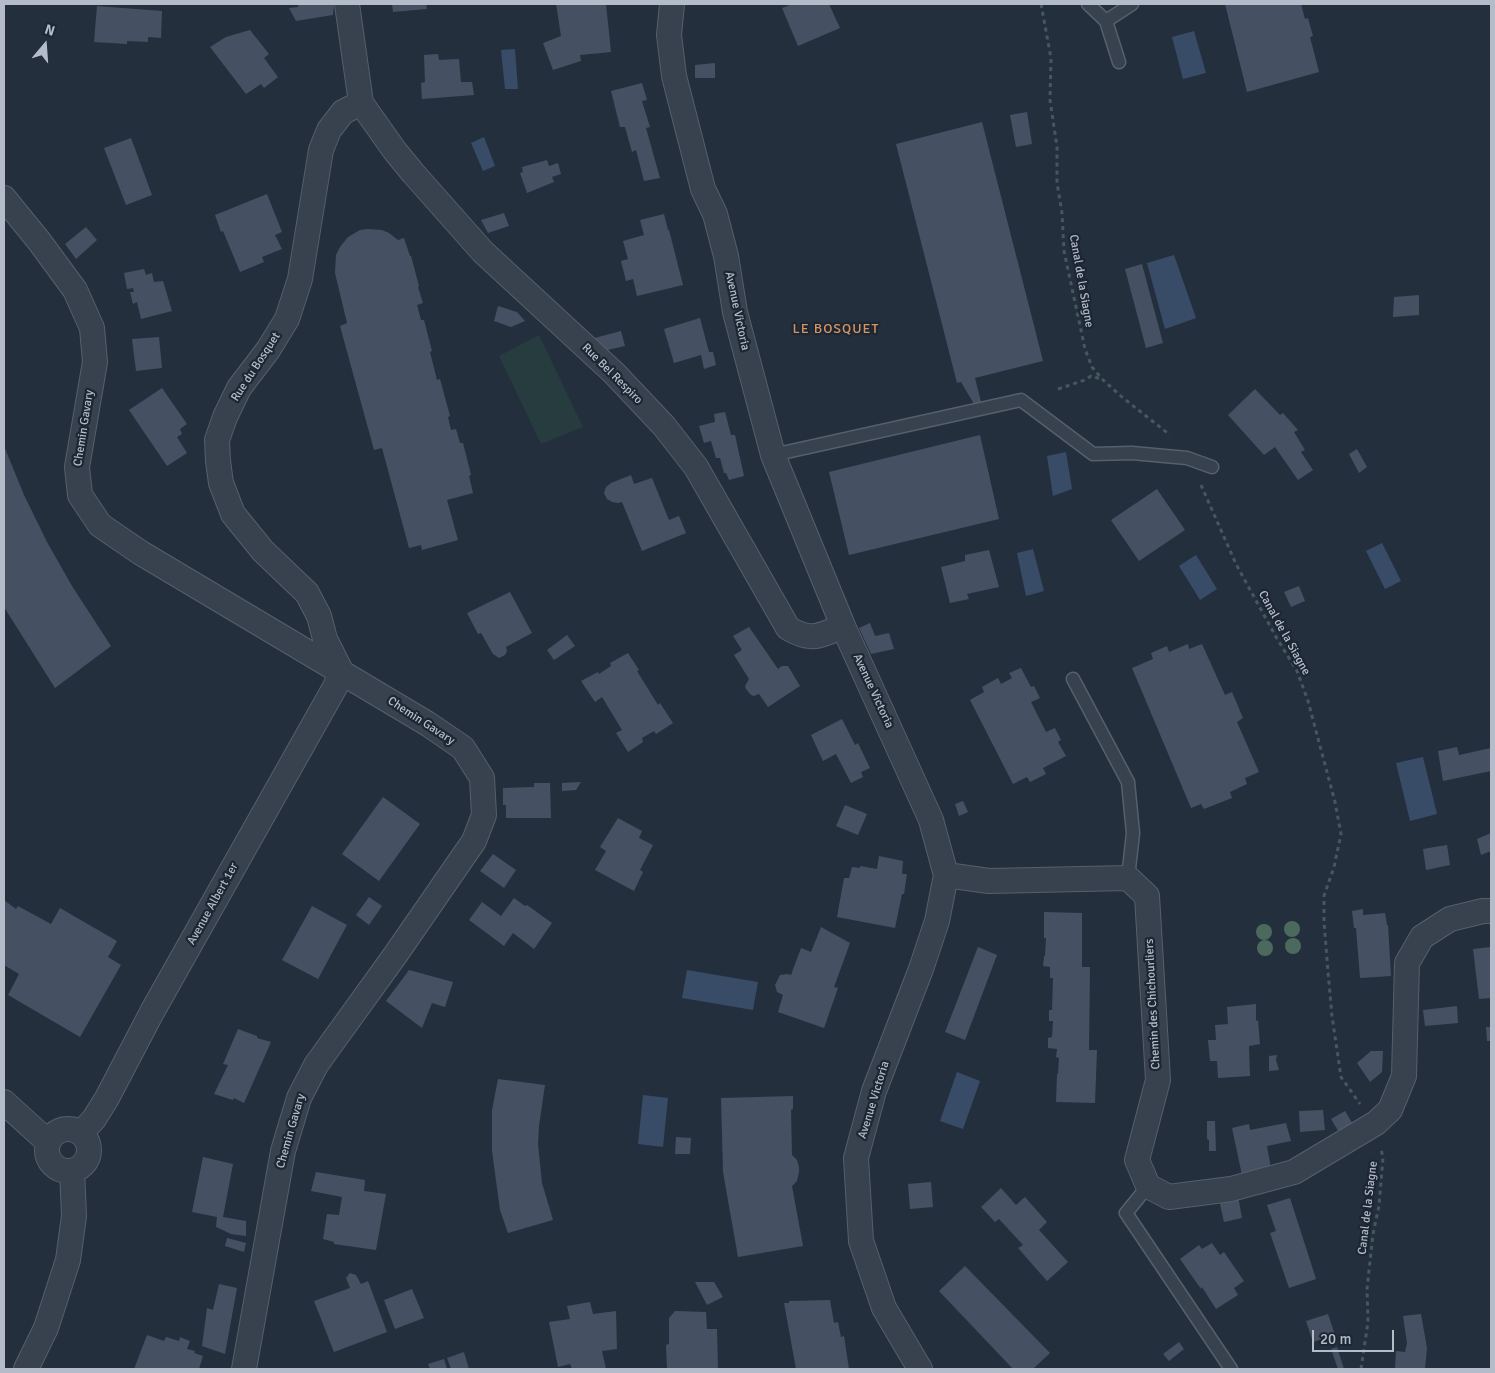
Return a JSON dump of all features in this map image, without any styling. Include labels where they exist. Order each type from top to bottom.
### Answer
[{"type":"street","points":[[347,4],[361,103]]},
{"type":"street","name":"Avenue Victoria","points":[[672,4],[670,35],[674,76],[703,189],[716,214],[726,256],[735,312],[773,455],[843,626],[931,820],[946,875],[937,921],[921,969],[874,1091],[856,1158],[861,1241],[884,1308],[920,1369]]},
{"type":"street","name":"Rue Bel Respiro","points":[[361,103],[413,173],[483,252],[614,373],[664,426],[696,467],[788,628],[800,635],[817,637],[843,626]]},
{"type":"street","name":"Rue du Bosquet","points":[[341,671],[325,639],[319,616],[307,593],[263,551],[233,514],[221,483],[218,440],[224,417],[239,388],[268,350],[287,319],[300,279],[321,150],[328,130],[343,112],[361,103]]},
{"type":"street","name":"Chemin Gavary","points":[[4,198],[75,290],[92,328],[94,362],[77,467],[80,496],[100,525],[141,553],[428,724],[463,748],[482,778],[484,815],[474,841],[316,1065],[299,1098],[283,1151],[244,1369]]},
{"type":"street","name":"Avenue Albert 1er","points":[[81,1133],[94,1119],[107,1098],[152,1012],[335,687],[341,671]]},
{"type":"street","points":[[946,875],[989,881],[1128,878]]},
{"type":"street","name":"Chemin des Chichourliers","points":[[1128,878],[1147,896],[1148,906],[1158,1080],[1137,1160],[1148,1186]]},
{"type":"street","points":[[1148,1186],[1169,1197],[1231,1189],[1294,1172],[1376,1122],[1390,1110],[1404,1076],[1408,962],[1422,937],[1450,919],[1483,911],[1491,911]]},
{"type":"street","points":[[4,1102],[48,1142]]},
{"type":"street","points":[[68,1129],[81,1133],[89,1145],[88,1158],[78,1169],[72,1171],[58,1169],[52,1165],[48,1159],[47,1152],[48,1142],[54,1134],[60,1130],[68,1129]]},
{"type":"street","points":[[26,1369],[46,1328],[68,1260],[74,1216],[72,1171]]},
{"type":"lane","points":[[1088,4],[1106,21],[1118,62]]},
{"type":"lane","points":[[1106,21],[1132,4]]},
{"type":"lane","points":[[773,455],[1021,400],[1093,454],[1132,452],[1187,458],[1212,467]]},
{"type":"lane","points":[[1073,679],[1128,782],[1133,833],[1128,878]]},
{"type":"lane","points":[[1148,1186],[1126,1213],[1231,1369]]},
{"type":"path","name":"Canal de la Siagne","points":[[1041,4],[1051,58],[1050,100],[1057,147],[1057,183],[1062,212],[1064,251],[1084,350],[1092,367],[1102,379],[1174,439],[1187,458],[1207,496],[1236,564],[1297,671],[1308,701],[1335,802],[1341,834],[1334,867],[1324,896],[1324,922],[1338,1061],[1341,1077],[1359,1103],[1376,1122],[1383,1158],[1379,1206],[1373,1234],[1366,1289],[1368,1322],[1361,1369]]},
{"type":"path","points":[[1058,389],[1085,380],[1091,376],[1102,379]]},
{"type":"green space","points":[[539,335],[583,427],[541,444],[499,356]]},
{"type":"water","points":[[1194,31],[1206,73],[1183,79],[1172,37]]},
{"type":"water","points":[[515,49],[518,89],[505,89],[501,50]]},
{"type":"water","points":[[484,137],[495,166],[483,171],[471,143]]},
{"type":"water","points":[[1174,255],[1196,318],[1165,329],[1147,263]]},
{"type":"water","points":[[1066,452],[1072,489],[1053,496],[1047,456]]},
{"type":"water","points":[[1382,543],[1401,581],[1385,589],[1366,551]]},
{"type":"water","points":[[1033,549],[1044,591],[1026,596],[1017,553]]},
{"type":"water","points":[[1196,555],[1217,589],[1200,600],[1179,566]]},
{"type":"water","points":[[1423,757],[1437,814],[1410,821],[1396,763]]},
{"type":"water","points":[[687,970],[758,982],[753,1010],[682,998]]},
{"type":"water","points":[[957,1072],[980,1081],[963,1129],[940,1121]]},
{"type":"water","points":[[643,1095],[668,1098],[663,1147],[638,1144]]},
{"type":"building","points":[[298,4],[334,4],[333,15],[296,21],[289,8],[298,7]]},
{"type":"building","points":[[392,4],[426,4],[427,9],[393,12]]},
{"type":"building","points":[[556,4],[606,4],[611,52],[580,55],[581,61],[553,70],[543,43],[561,36]]},
{"type":"building","points":[[792,4],[829,4],[840,28],[798,46],[782,8]]},
{"type":"building","points":[[1225,4],[1301,4],[1305,19],[1308,18],[1313,36],[1310,37],[1319,72],[1247,92]]},
{"type":"building","points":[[97,6],[162,11],[161,38],[148,37],[148,42],[127,41],[127,44],[94,42]]},
{"type":"building","points":[[250,30],[269,54],[264,58],[278,77],[264,88],[261,84],[246,94],[210,47],[226,37]]},
{"type":"building","points":[[438,54],[439,60],[459,59],[461,82],[472,82],[474,95],[422,99],[421,83],[425,82],[424,55]]},
{"type":"building","points":[[715,63],[715,78],[695,78],[695,65]]},
{"type":"building","points":[[642,83],[647,100],[642,101],[650,127],[646,128],[660,178],[644,181],[636,150],[632,152],[625,127],[620,127],[611,91]]},
{"type":"building","points":[[1027,112],[1032,144],[1016,147],[1010,115]]},
{"type":"building","points":[[982,122],[1043,361],[975,378],[981,402],[974,404],[961,382],[957,383],[896,144]]},
{"type":"building","points":[[131,138],[152,195],[126,205],[104,148]]},
{"type":"building","points":[[547,160],[549,166],[558,163],[561,174],[552,177],[554,182],[527,193],[520,173],[523,172],[522,167]]},
{"type":"building","points":[[267,194],[282,232],[275,235],[282,249],[262,257],[264,262],[240,272],[215,215]]},
{"type":"building","points":[[504,213],[509,226],[488,233],[481,220]]},
{"type":"building","points":[[664,214],[683,285],[637,296],[633,279],[626,281],[621,261],[628,259],[623,241],[644,235],[640,220]]},
{"type":"building","points":[[86,227],[97,240],[76,259],[65,244]]},
{"type":"building","points":[[360,230],[382,230],[398,240],[404,238],[411,256],[423,303],[417,305],[421,320],[424,320],[437,380],[440,379],[450,416],[448,417],[451,430],[456,429],[460,443],[463,443],[471,475],[469,476],[473,493],[447,500],[458,540],[422,550],[421,545],[409,548],[382,448],[374,450],[340,326],[347,323],[335,273],[336,255],[348,237]]},
{"type":"building","points":[[1142,264],[1163,343],[1146,348],[1125,269]]},
{"type":"building","points":[[144,269],[146,275],[152,273],[154,282],[163,281],[172,311],[141,319],[137,302],[133,304],[130,292],[134,292],[133,288],[127,289],[124,273]]},
{"type":"building","points":[[1419,295],[1419,315],[1393,317],[1394,297]]},
{"type":"building","points":[[498,306],[517,312],[525,321],[511,327],[494,321]]},
{"type":"building","points":[[700,318],[709,352],[713,352],[716,365],[704,369],[701,355],[674,363],[664,329]]},
{"type":"building","points":[[621,331],[625,346],[603,351],[591,339]]},
{"type":"building","points":[[159,337],[162,368],[136,371],[132,339]]},
{"type":"building","points":[[162,388],[187,424],[180,429],[182,434],[177,437],[187,453],[167,466],[129,410]]},
{"type":"building","points":[[1255,389],[1280,415],[1283,413],[1298,430],[1294,432],[1305,450],[1301,452],[1313,470],[1298,480],[1275,447],[1264,455],[1228,415]]},
{"type":"building","points":[[725,412],[731,435],[735,435],[744,476],[729,480],[726,473],[724,473],[720,458],[716,458],[711,441],[704,443],[699,426],[715,422],[714,414]]},
{"type":"building","points":[[980,435],[999,519],[849,555],[829,472]]},
{"type":"building","points":[[4,446],[24,495],[47,542],[72,586],[111,646],[55,688],[4,607]]},
{"type":"building","points":[[1357,449],[1367,467],[1359,473],[1349,454]]},
{"type":"building","points":[[631,475],[634,484],[652,478],[669,520],[679,516],[686,533],[642,551],[622,502],[612,502],[607,499],[604,493],[606,487],[611,483]]},
{"type":"building","points":[[1157,489],[1185,530],[1139,561],[1111,520]]},
{"type":"building","points":[[989,550],[999,587],[967,594],[969,599],[950,603],[941,567],[965,561],[965,555]]},
{"type":"building","points":[[1299,586],[1305,601],[1291,607],[1284,592]]},
{"type":"building","points":[[510,592],[532,633],[506,647],[505,655],[499,658],[493,654],[481,633],[478,634],[467,613]]},
{"type":"building","points":[[870,623],[875,636],[889,633],[894,649],[871,654],[859,628]]},
{"type":"building","points":[[749,627],[778,669],[782,666],[788,666],[800,686],[768,707],[759,694],[751,695],[746,689],[745,686],[749,679],[734,655],[742,650],[733,636]]},
{"type":"building","points":[[567,635],[575,646],[554,660],[547,650]]},
{"type":"building","points":[[1188,644],[1189,649],[1202,644],[1225,695],[1232,692],[1243,718],[1237,722],[1259,772],[1245,778],[1247,784],[1230,792],[1232,798],[1204,809],[1201,804],[1191,808],[1132,668],[1153,659],[1151,653],[1167,646],[1169,652]]},
{"type":"building","points":[[628,653],[658,705],[660,703],[673,723],[656,734],[654,731],[642,738],[643,742],[628,752],[616,733],[622,730],[602,697],[595,702],[581,681],[598,672],[599,674],[611,666],[610,663]]},
{"type":"building","points":[[1021,668],[1031,687],[1034,686],[1040,698],[1031,702],[1046,732],[1055,728],[1061,740],[1058,742],[1066,756],[1043,768],[1046,774],[1030,782],[1027,777],[1013,784],[970,700],[984,692],[982,687],[998,678],[1001,684],[1012,678],[1009,673]]},
{"type":"building","points":[[842,719],[855,745],[858,743],[870,768],[861,772],[863,777],[851,783],[836,754],[823,761],[811,735]]},
{"type":"building","points":[[1457,747],[1459,755],[1491,748],[1491,771],[1443,781],[1438,751]]},
{"type":"building","points":[[581,782],[576,790],[562,791],[562,783]]},
{"type":"building","points":[[534,783],[550,783],[551,818],[506,818],[506,805],[503,805],[503,788],[534,787]]},
{"type":"building","points":[[383,797],[420,824],[379,881],[342,854]]},
{"type":"building","points":[[963,801],[968,812],[959,816],[955,804]]},
{"type":"building","points":[[845,805],[867,814],[858,835],[836,826]]},
{"type":"building","points":[[618,818],[642,831],[639,838],[653,845],[640,870],[643,872],[634,891],[595,870],[606,851],[600,847]]},
{"type":"building","points":[[1491,833],[1491,851],[1481,855],[1477,839]]},
{"type":"building","points":[[1447,845],[1450,865],[1426,870],[1423,849]]},
{"type":"building","points":[[493,854],[516,870],[504,888],[480,871]]},
{"type":"building","points":[[879,856],[903,861],[902,874],[907,874],[895,928],[837,917],[844,878],[849,878],[852,867],[860,868],[860,866],[877,869]]},
{"type":"building","points":[[369,897],[382,906],[369,925],[356,915]]},
{"type":"building","points":[[514,898],[552,923],[534,949],[513,933],[504,946],[469,920],[482,902],[501,916]]},
{"type":"building","points":[[4,900],[16,909],[18,906],[51,924],[60,908],[117,941],[108,957],[121,965],[80,1037],[8,995],[19,974],[4,965]]},
{"type":"building","points":[[312,906],[347,925],[318,979],[282,960]]},
{"type":"building","points":[[1363,909],[1363,915],[1385,913],[1388,925],[1391,976],[1360,978],[1356,928],[1354,928],[1352,911]]},
{"type":"building","points":[[1044,912],[1082,913],[1082,967],[1090,967],[1089,1050],[1097,1050],[1095,1103],[1056,1102],[1059,1058],[1056,1057],[1057,1049],[1048,1048],[1048,1038],[1052,1037],[1053,1021],[1049,1021],[1049,1010],[1052,1010],[1053,978],[1050,978],[1050,967],[1043,966],[1046,938],[1044,938]]},
{"type":"building","points":[[821,927],[850,943],[834,987],[838,988],[824,1028],[778,1012],[783,995],[777,992],[775,985],[780,975],[791,975],[801,948],[811,952]]},
{"type":"building","points":[[978,947],[997,955],[965,1040],[945,1032]]},
{"type":"building","points":[[1491,947],[1491,998],[1479,999],[1473,949]]},
{"type":"building","points":[[409,970],[453,982],[445,1007],[432,1003],[422,1028],[386,1001]]},
{"type":"building","points":[[1256,1004],[1256,1021],[1258,1020],[1260,1044],[1249,1046],[1250,1076],[1218,1078],[1217,1061],[1210,1061],[1208,1040],[1216,1040],[1215,1025],[1228,1024],[1227,1007]]},
{"type":"building","points":[[1457,1006],[1458,1023],[1425,1026],[1423,1010]]},
{"type":"building","points":[[1486,1027],[1491,1027],[1491,1041],[1487,1041]]},
{"type":"building","points":[[238,1029],[271,1042],[244,1103],[234,1098],[233,1100],[214,1094],[228,1065],[223,1064]]},
{"type":"building","points":[[1371,1051],[1383,1051],[1382,1072],[1370,1082],[1357,1063]]},
{"type":"building","points":[[1277,1055],[1276,1060],[1279,1070],[1269,1071],[1269,1056]]},
{"type":"building","points":[[498,1079],[545,1085],[538,1144],[542,1183],[553,1220],[508,1233],[500,1210],[492,1151],[492,1110]]},
{"type":"building","points":[[793,1096],[793,1109],[791,1110],[792,1155],[797,1160],[799,1172],[797,1181],[792,1186],[803,1246],[738,1257],[723,1172],[721,1098]]},
{"type":"building","points":[[1323,1110],[1325,1130],[1300,1132],[1299,1111]]},
{"type":"building","points":[[1345,1111],[1354,1126],[1340,1134],[1331,1119]]},
{"type":"building","points":[[1207,1121],[1215,1121],[1216,1151],[1209,1151]]},
{"type":"building","points":[[1286,1123],[1291,1141],[1267,1146],[1271,1169],[1243,1180],[1232,1128],[1249,1124],[1250,1130]]},
{"type":"building","points":[[676,1137],[691,1138],[690,1154],[675,1154]]},
{"type":"building","points":[[203,1157],[233,1164],[223,1217],[246,1221],[246,1236],[231,1234],[216,1227],[217,1217],[192,1212]]},
{"type":"building","points":[[316,1172],[365,1180],[364,1191],[386,1194],[376,1250],[334,1244],[334,1242],[323,1239],[327,1214],[339,1215],[342,1197],[311,1191]]},
{"type":"building","points":[[931,1182],[933,1207],[910,1209],[908,1184]]},
{"type":"building","points":[[1001,1188],[1016,1205],[1025,1197],[1047,1222],[1039,1230],[1068,1262],[1047,1281],[1018,1248],[1023,1245],[999,1219],[995,1222],[981,1207]]},
{"type":"building","points":[[1238,1196],[1242,1218],[1224,1222],[1219,1200]]},
{"type":"building","points":[[1290,1198],[1316,1279],[1289,1288],[1270,1233],[1276,1231],[1267,1205]]},
{"type":"building","points":[[227,1238],[246,1243],[244,1252],[225,1246]]},
{"type":"building","points":[[1212,1243],[1220,1255],[1224,1252],[1244,1281],[1234,1288],[1238,1295],[1216,1309],[1180,1259],[1199,1245],[1202,1249]]},
{"type":"building","points":[[965,1266],[1050,1353],[1033,1369],[1013,1369],[939,1291]]},
{"type":"building","points":[[350,1273],[356,1275],[361,1284],[368,1281],[387,1332],[334,1352],[314,1301],[350,1288],[346,1278]]},
{"type":"building","points":[[695,1282],[714,1282],[723,1297],[707,1305]]},
{"type":"building","points":[[219,1284],[237,1288],[225,1354],[202,1346],[207,1308],[213,1310]]},
{"type":"building","points":[[412,1289],[424,1318],[395,1329],[384,1300]]},
{"type":"building","points":[[830,1300],[834,1323],[838,1322],[841,1337],[844,1336],[849,1369],[796,1369],[784,1303],[789,1303],[789,1301]]},
{"type":"building","points":[[590,1302],[593,1314],[616,1311],[617,1349],[602,1351],[606,1369],[572,1369],[570,1364],[558,1367],[549,1322],[570,1319],[567,1306]]},
{"type":"building","points":[[675,1311],[706,1312],[707,1329],[717,1329],[718,1369],[667,1369],[666,1345],[669,1344],[669,1318]]},
{"type":"building","points":[[1328,1314],[1335,1335],[1313,1342],[1306,1321]]},
{"type":"building","points":[[1421,1314],[1427,1348],[1425,1369],[1395,1369],[1396,1351],[1405,1352],[1407,1343],[1403,1316]]},
{"type":"building","points":[[147,1335],[164,1341],[166,1337],[179,1341],[180,1337],[190,1341],[187,1349],[203,1356],[199,1369],[134,1369]]},
{"type":"building","points":[[1179,1342],[1184,1349],[1169,1361],[1163,1354]]},
{"type":"building","points":[[1337,1347],[1344,1369],[1338,1369],[1331,1349]]},
{"type":"building","points":[[464,1352],[469,1369],[451,1369],[447,1358]]},
{"type":"building","points":[[444,1359],[447,1369],[430,1369],[428,1364]]},
{"type":"district","name":"LE BOSQUET","points":[[836,329]]}]
